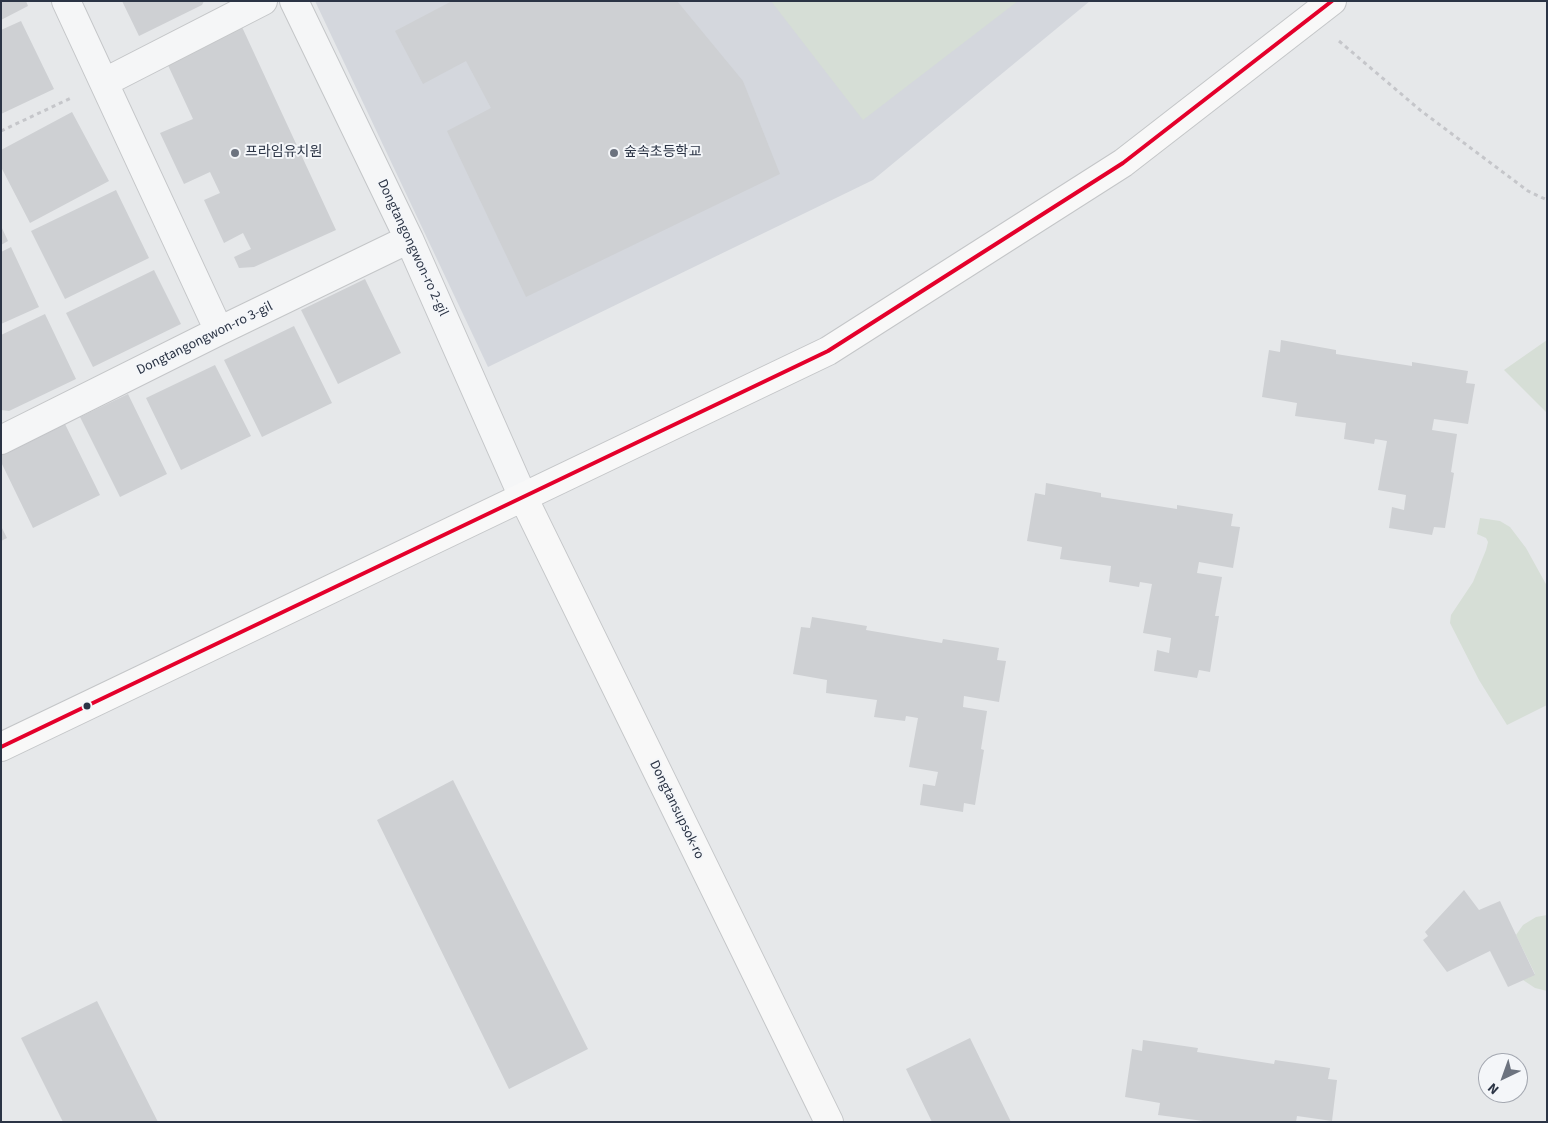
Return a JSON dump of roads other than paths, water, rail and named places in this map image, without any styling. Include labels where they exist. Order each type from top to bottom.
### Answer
[{"type":"main road","points":[[1,748],[828,351],[1123,163],[1322,9]]},
{"type":"main road","name":"Dongtansupsok-ro","points":[[523,498],[829,1122]]},
{"type":"street","points":[[66,1],[219,331]]},
{"type":"street","points":[[105,82],[263,1]]},
{"type":"street","name":"Dongtangongwon-ro 2-gil","points":[[294,1],[409,239],[523,498]]},
{"type":"street","name":"Dongtangongwon-ro 3-gil","points":[[1,440],[409,239]]},
{"type":"place","name":"프라임유치원","points":[[235,153]]},
{"type":"place","name":"숲속초등학교","points":[[614,153]]}]
